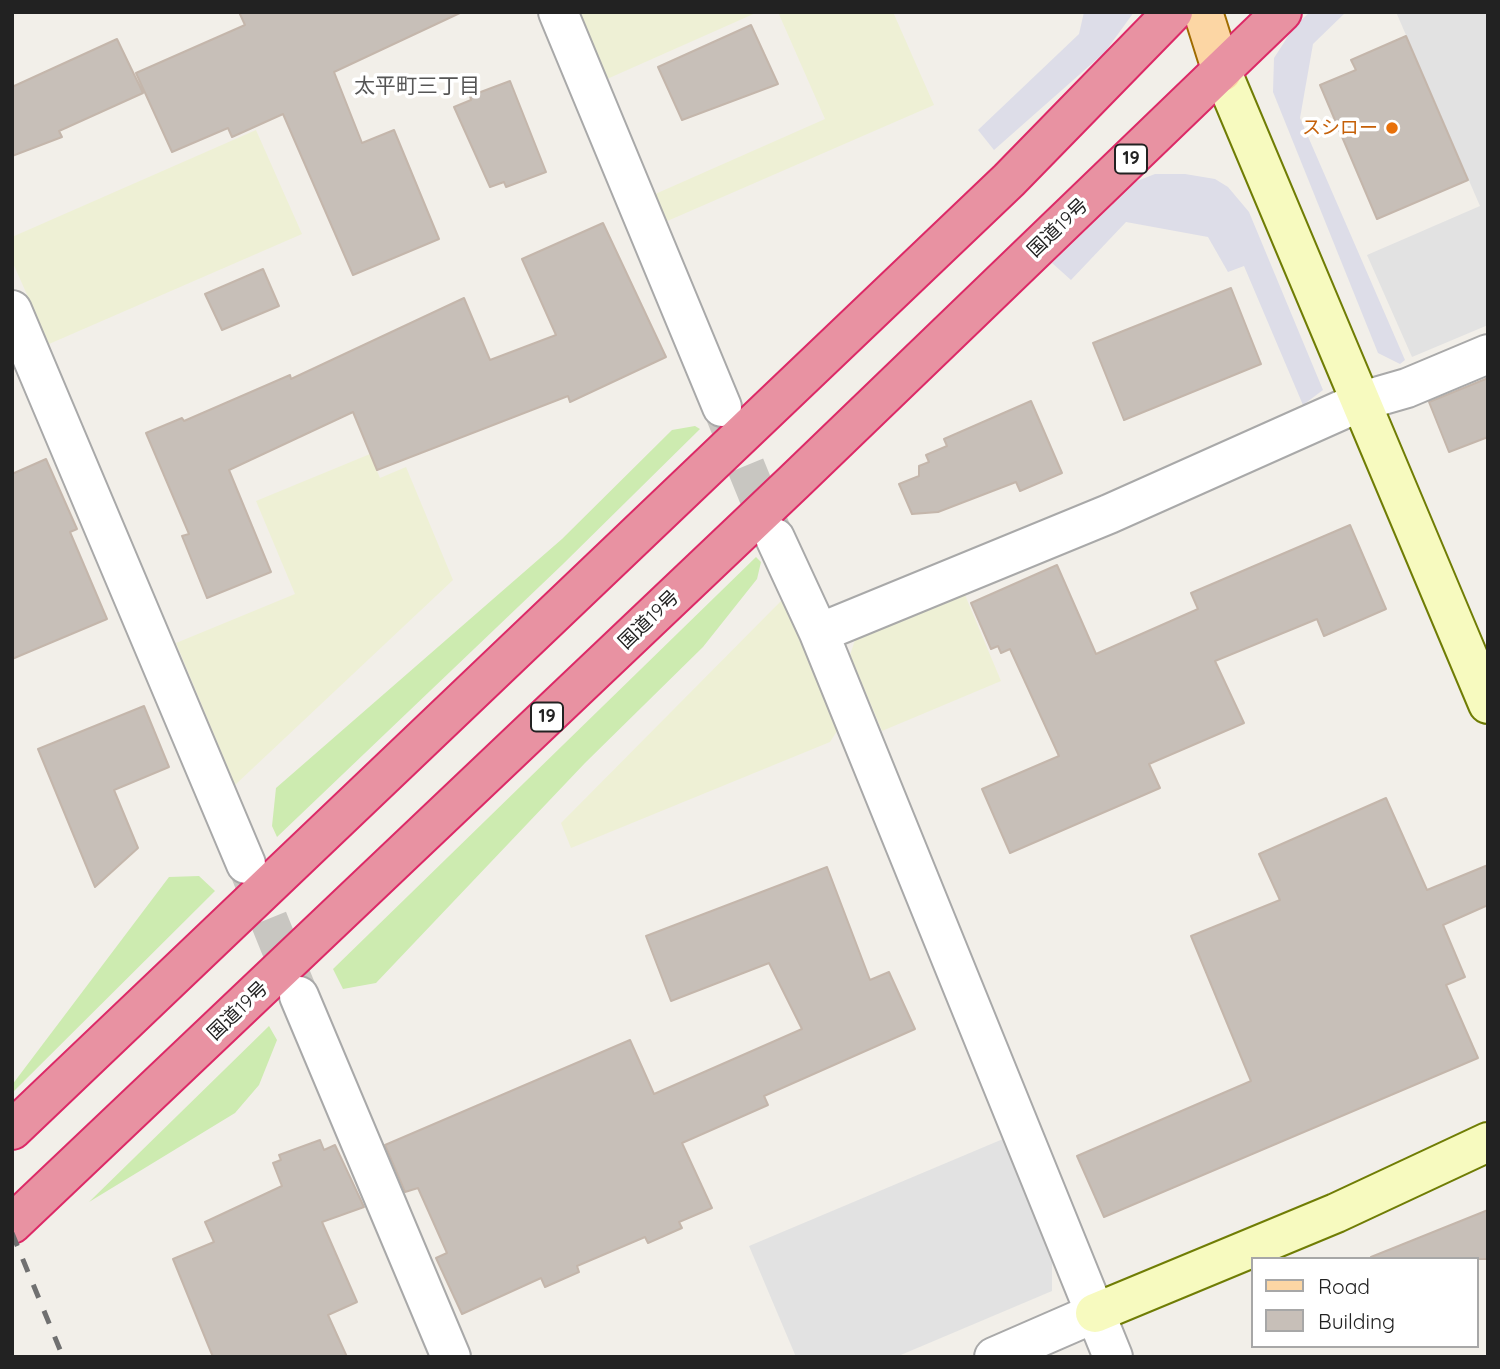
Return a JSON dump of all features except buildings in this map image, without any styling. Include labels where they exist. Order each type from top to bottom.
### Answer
[{"type":"highway","points":[[19,1124],[989,199],[1173,12]]},
{"type":"highway","name":"国道19号","points":[[12,1224],[1282,12]]},
{"type":"main road","points":[[1203,12],[1222,72]]},
{"type":"street","points":[[558,12],[722,407]]},
{"type":"street","points":[[1222,72],[1488,704]]},
{"type":"street","points":[[12,310],[246,864]]},
{"type":"street","points":[[818,633],[1109,514],[1362,401],[1407,388],[1488,354]]},
{"type":"street","points":[[775,538],[818,633],[1113,1357]]},
{"type":"street","points":[[299,996],[451,1357]]},
{"type":"street","points":[[994,1357],[1336,1213],[1488,1142]]},
{"type":"green space","points":[[577,12],[758,12],[607,79]]},
{"type":"green space","points":[[778,12],[893,12],[934,105],[665,222],[653,195],[825,119]]},
{"type":"green space","points":[[256,130],[302,234],[49,344],[12,261],[12,237]]},
{"type":"green space","points":[[695,426],[700,429],[562,565],[277,837],[272,826],[276,788],[562,539],[672,430]]},
{"type":"green space","points":[[370,454],[380,478],[406,467],[453,580],[235,785],[176,643],[295,594],[256,501]]},
{"type":"green space","points":[[756,557],[761,562],[757,579],[703,647],[585,763],[376,983],[343,989],[333,969]]},
{"type":"green space","points":[[965,595],[1001,681],[882,731],[850,655],[855,640]]},
{"type":"green space","points":[[782,600],[839,728],[830,742],[571,848],[561,823]]},
{"type":"green space","points":[[199,876],[215,891],[12,1093],[12,1085],[169,877]]},
{"type":"green space","points":[[269,1026],[277,1040],[259,1085],[235,1113],[89,1202]]},
{"type":"shaded area","points":[[1084,12],[1134,12],[1105,52],[994,150],[978,130],[1079,34]]},
{"type":"shaded area","points":[[1310,12],[1346,12],[1313,44],[1300,118],[1405,360],[1400,364],[1378,353],[1273,92],[1274,58],[1294,27]]},
{"type":"shaded area","points":[[1396,12],[1488,12],[1488,325],[1412,357],[1367,255],[1480,206]]},
{"type":"shaded area","points":[[1155,174],[1185,174],[1215,179],[1228,187],[1249,212],[1323,390],[1303,405],[1244,266],[1228,272],[1208,237],[1126,222],[1071,280],[1052,263],[1137,181]]},
{"type":"shaded area","points":[[1003,1139],[1052,1255],[1052,1291],[896,1357],[796,1357],[749,1246]]},
{"type":"tunnel","points":[[724,413],[775,538]]},
{"type":"tunnel","points":[[247,866],[298,992]]},
{"type":"railway","points":[[12,1233],[63,1357]]},
{"type":"place","name":"スシロー","points":[[1392,128]]},
{"type":"district","name":"太平町三丁目","points":[[417,87]]}]
